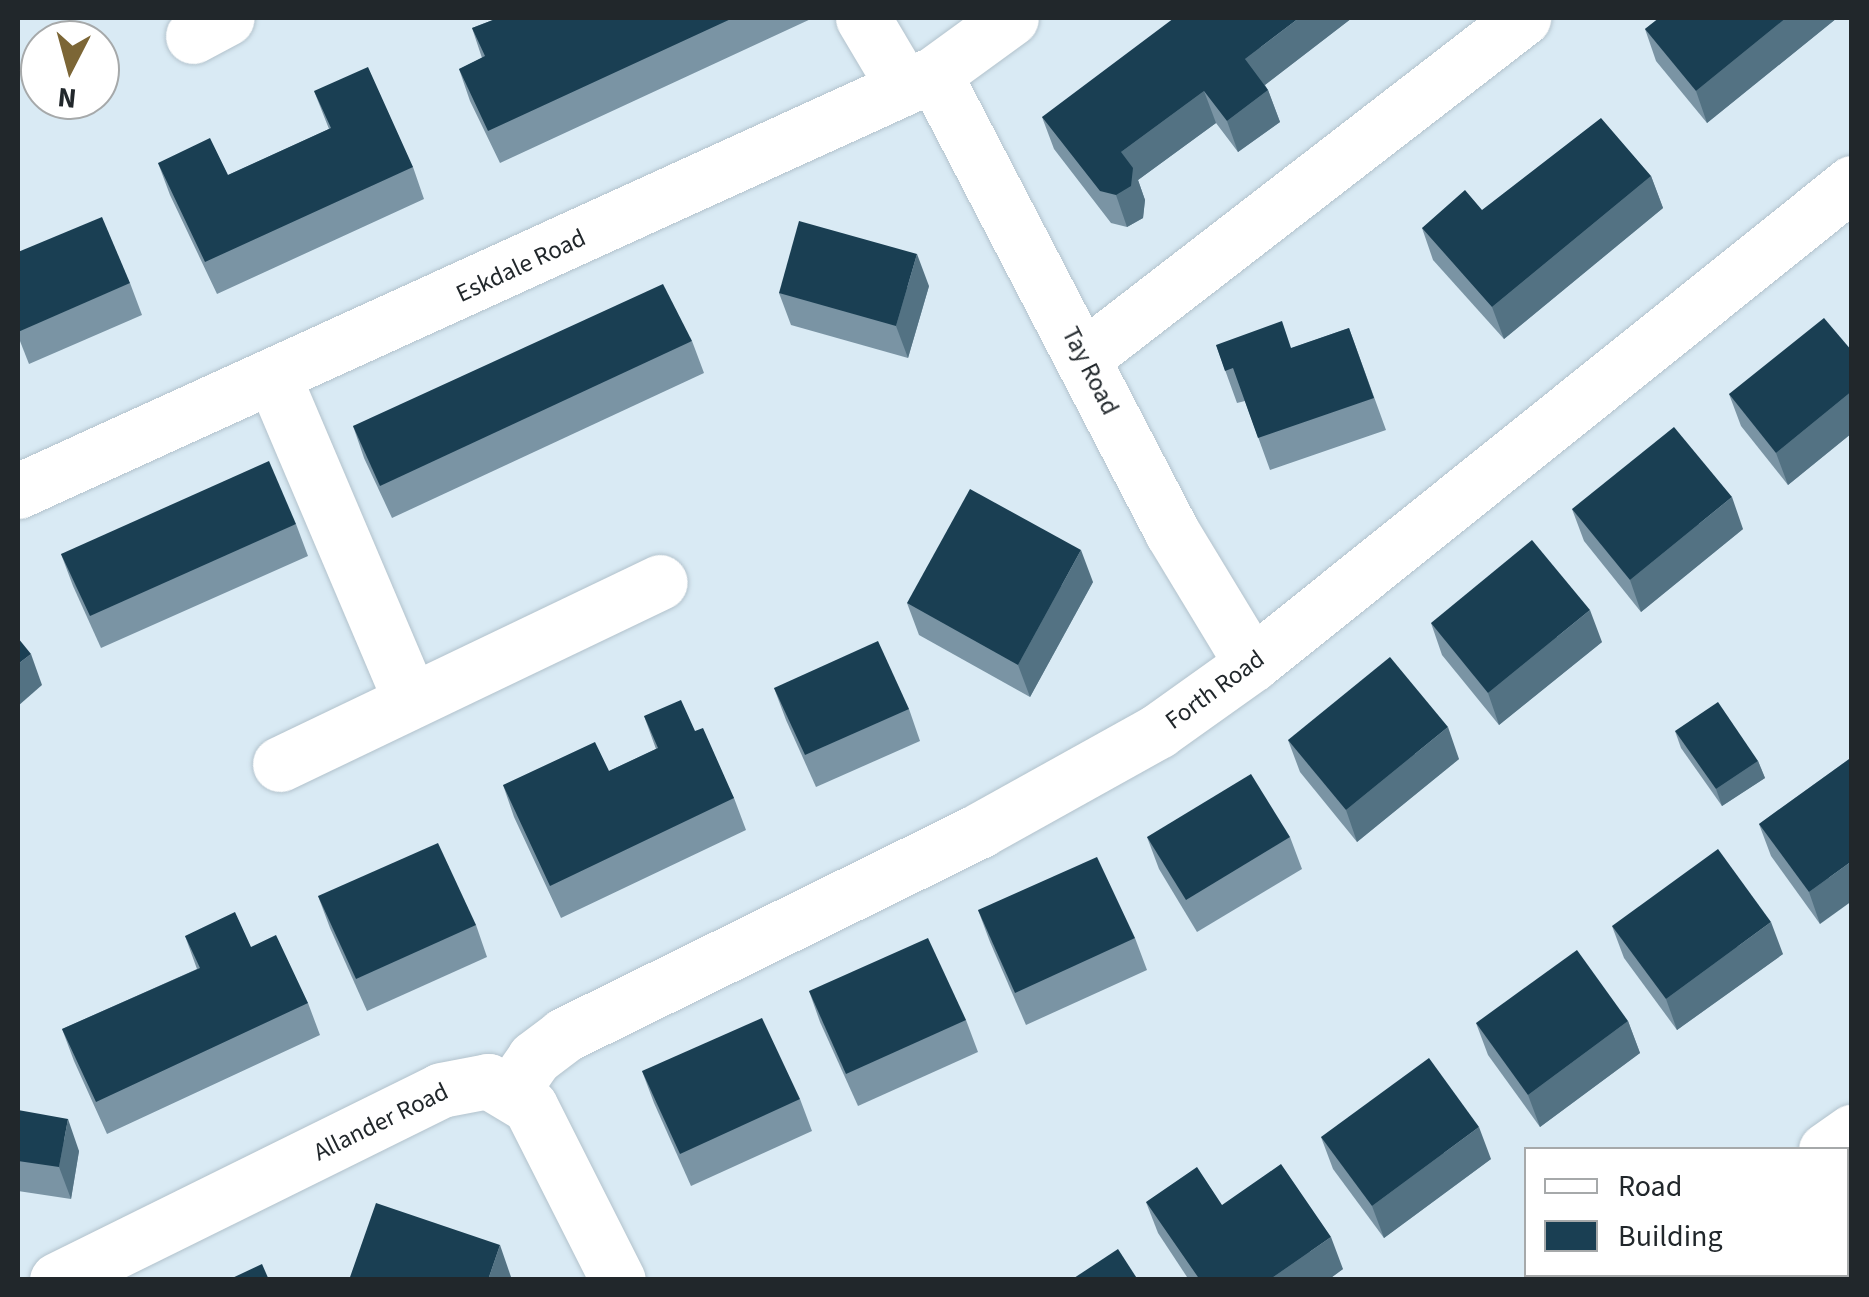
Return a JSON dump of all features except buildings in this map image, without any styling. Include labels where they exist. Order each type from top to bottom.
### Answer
[{"type":"street","name":"Tay Road","points":[[864,18],[919,80],[1084,357],[1172,532],[1252,664]]},
{"type":"street","name":"Eskdale Road","points":[[18,491],[919,80],[1011,18]]},
{"type":"street","points":[[1084,357],[1522,18]]},
{"type":"street","name":"Forth Road","points":[[512,1090],[534,1058],[564,1035],[980,830],[1158,731],[1252,664],[1852,183]]},
{"type":"street","points":[[273,376],[410,698]]},
{"type":"street","points":[[280,764],[410,698],[660,582]]},
{"type":"street","name":"Allander Road","points":[[57,1280],[442,1090],[488,1081],[512,1090]]},
{"type":"street","points":[[512,1090],[549,1139],[618,1280]]},
{"type":"street","points":[[1830,1147],[1852,1132]]}]
